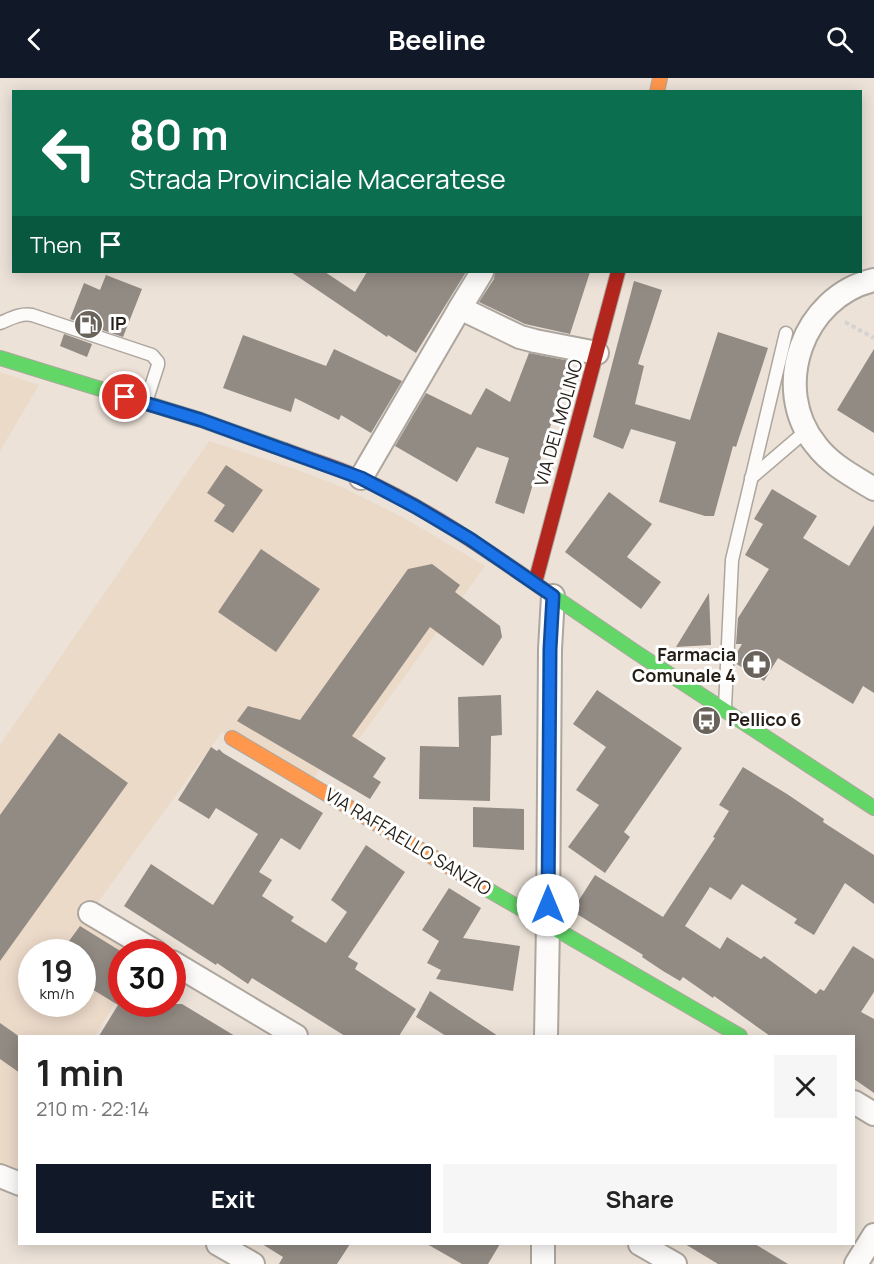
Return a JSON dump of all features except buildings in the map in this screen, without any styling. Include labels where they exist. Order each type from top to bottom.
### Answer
[{"type":"main road","name":"VIA DEL MOLINO","points":[[544,590],[555,502],[618,273]]},
{"type":"main road","points":[[0,358],[243,434],[361,478],[470,539],[622,644],[874,808]]},
{"type":"main road","name":"VIA RAFFAELLO SANZIO","points":[[232,738],[738,1035]]},
{"type":"street","points":[[361,478],[481,273]]},
{"type":"street","points":[[874,280],[847,290],[823,310],[805,336],[795,368],[795,398],[806,431],[828,459],[874,489]]},
{"type":"street","points":[[460,308],[520,337],[597,353]]},
{"type":"street","points":[[544,590],[550,649],[546,1035]]},
{"type":"street","points":[[90,913],[134,939]]},
{"type":"street","points":[[186,971],[294,1035]]},
{"type":"street","points":[[855,1103],[874,1114]]},
{"type":"street","points":[[0,1176],[18,1183]]},
{"type":"street","points":[[856,1264],[874,1235]]},
{"type":"street","points":[[220,1245],[253,1264]]},
{"type":"street","points":[[543,1245],[543,1264]]},
{"type":"street","points":[[642,1245],[675,1264]]},
{"type":"lane","points":[[0,324],[26,314],[32,315],[152,355],[158,365],[146,404]]},
{"type":"lane","points":[[724,711],[732,560],[786,333]]},
{"type":"lane","points":[[751,478],[806,431]]},
{"type":"path","points":[[823,310],[874,338]]},
{"type":"shaded area","points":[[0,372],[39,385],[0,451]]},
{"type":"shaded area","points":[[209,441],[342,487],[406,519],[485,566],[354,746],[342,738],[310,784],[222,732],[90,913],[127,939],[108,939],[108,1014],[96,1035],[18,1035],[18,1184],[0,1176],[0,745]]},
{"type":"traffic: fast","points":[[0,358],[201,420],[285,450]]},
{"type":"traffic: fast","points":[[549,593],[874,808]]},
{"type":"traffic: fast","points":[[485,888],[738,1035]]},
{"type":"traffic: slow","points":[[657,90],[660,78]]},
{"type":"traffic: slow","points":[[232,738],[485,888]]},
{"type":"traffic: jam","points":[[535,583],[618,273]]},
{"type":"traffic: jam","points":[[285,450],[353,475],[387,491],[458,532],[549,593]]},
{"type":"place","name":"IP","points":[[89,324]]},
{"type":"place","name":"Farmacia Comunale 4","points":[[757,665]]},
{"type":"place","name":"Pellico 6","points":[[707,720]]},
{"type":"route","points":[[125,397],[201,420],[361,478],[470,539],[553,596],[550,649],[548,905]]}]
